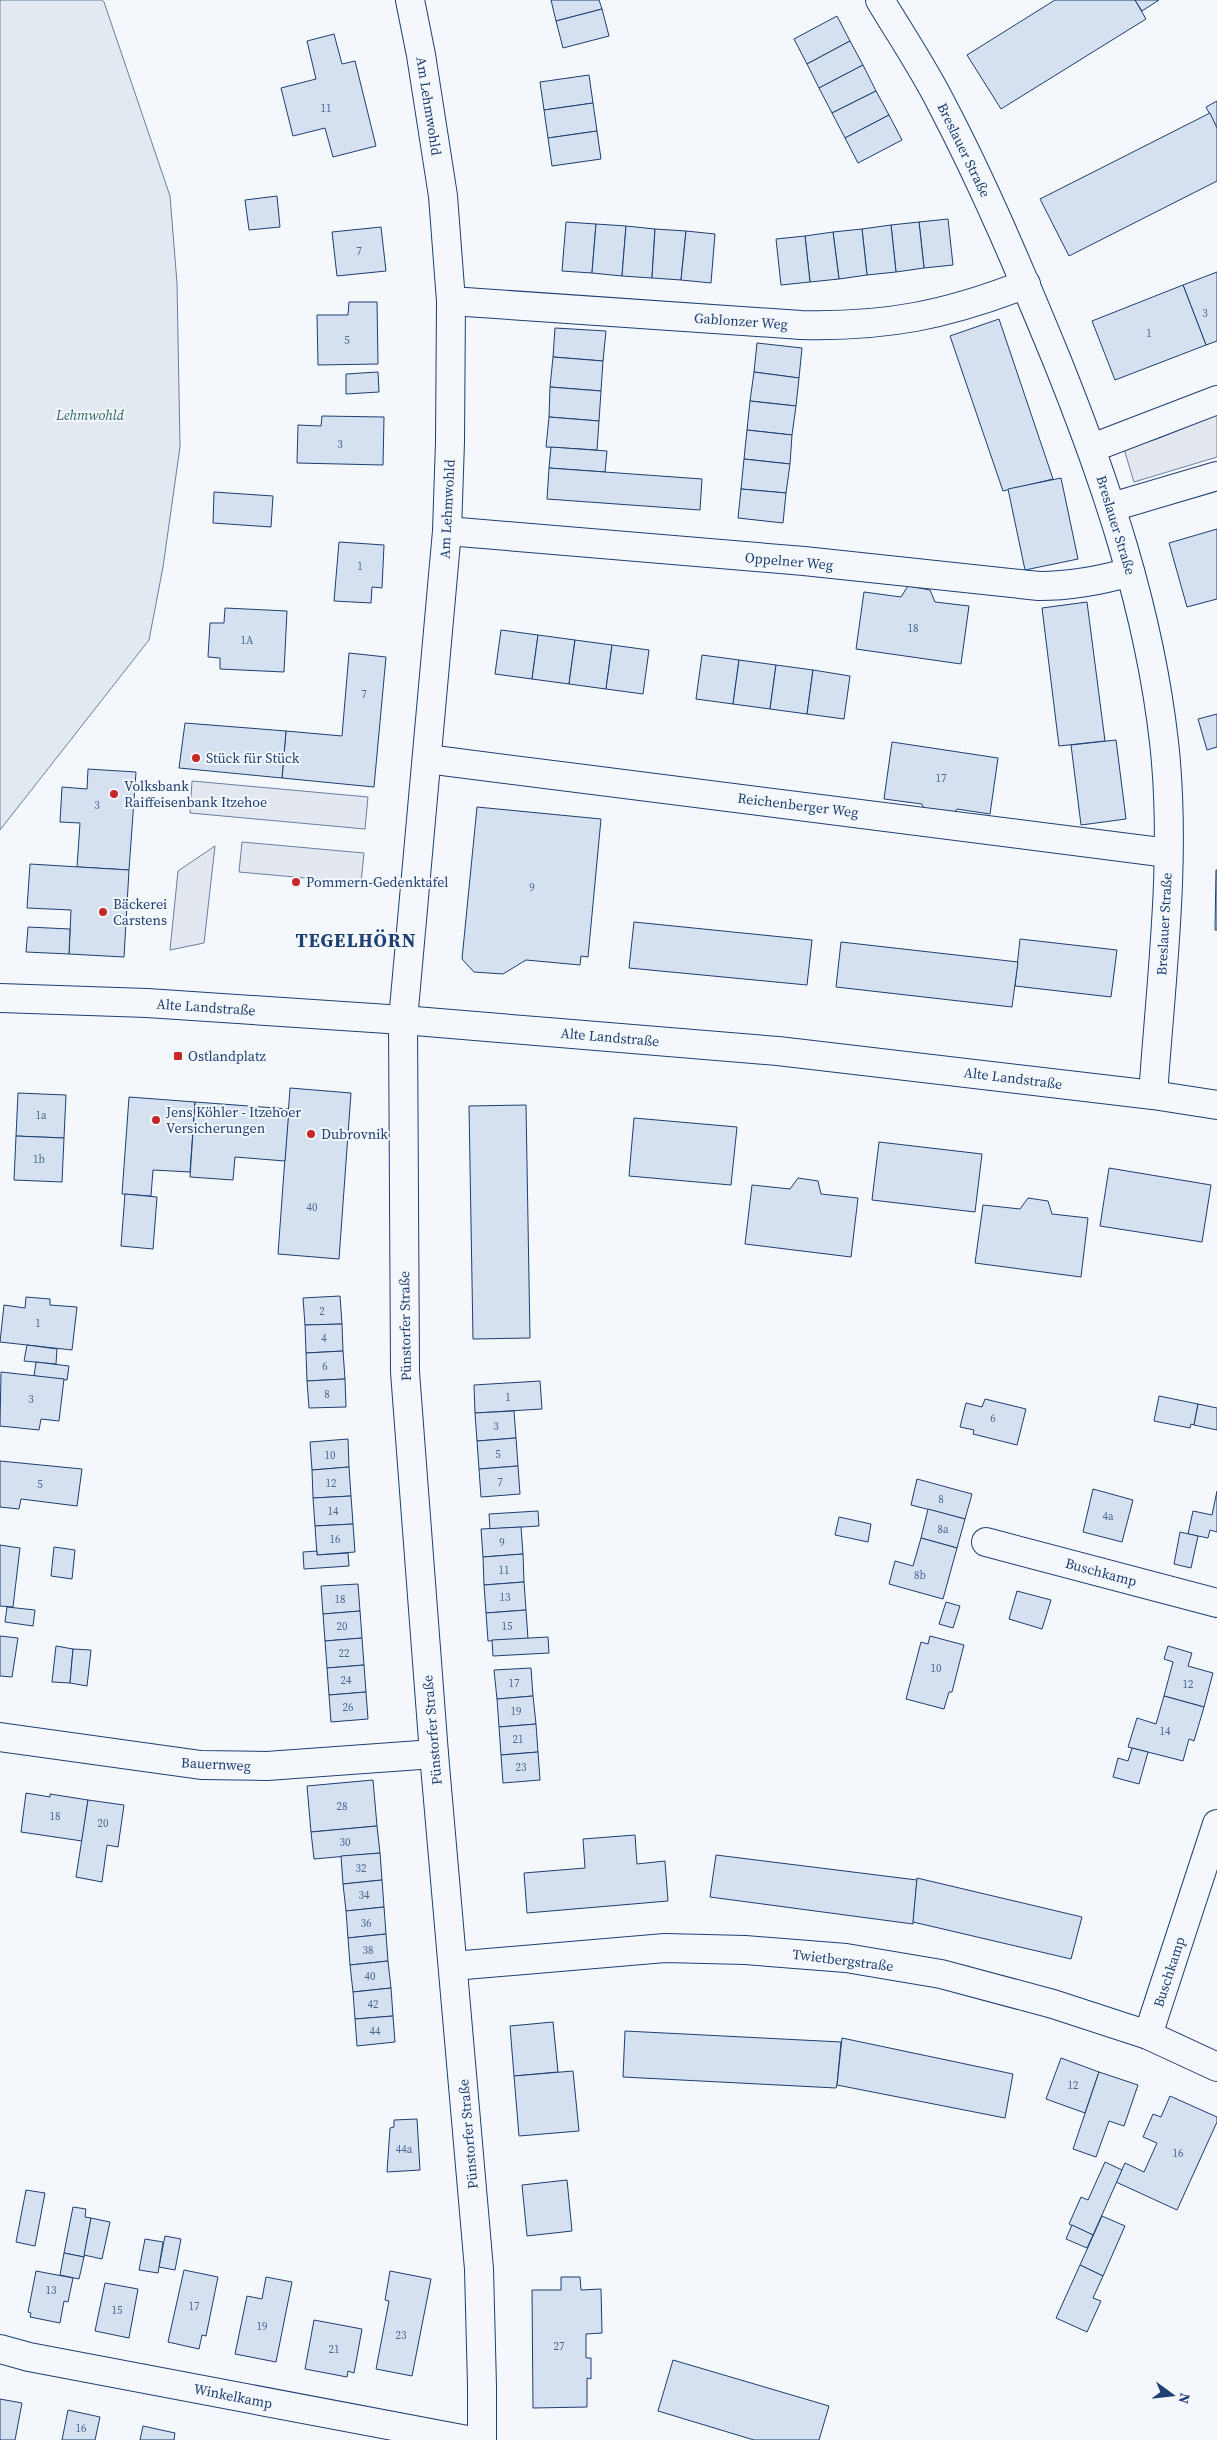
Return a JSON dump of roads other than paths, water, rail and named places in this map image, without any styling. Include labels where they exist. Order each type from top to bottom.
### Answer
[{"type":"street","name":"Am Lehmwohld","points":[[402,1020],[447,531],[450,442],[451,301],[443,196],[421,55],[410,0]]},
{"type":"street","name":"Breslauer Straße","points":[[880,0],[941,102],[1026,284],[1092,448],[1112,507],[1149,643],[1158,692],[1164,744],[1168,853],[1153,1095]]},
{"type":"street","name":"Gablonzer Weg","points":[[451,301],[801,326],[838,326],[879,323],[937,314],[983,301],[1026,284]]},
{"type":"street","points":[[1092,448],[1217,400]]},
{"type":"street","points":[[1112,507],[1217,476]]},
{"type":"street","name":"Oppelner Weg","points":[[447,531],[804,561],[1038,586],[1066,586],[1098,582],[1130,572]]},
{"type":"street","name":"Reichenberger Weg","points":[[427,759],[1168,853]]},
{"type":"street","name":"Alte Landstraße","points":[[0,998],[147,1003],[402,1020],[778,1051],[1153,1095],[1217,1105]]},
{"type":"street","name":"Pünstorfer Straße","points":[[402,1020],[405,1372],[434,1754],[479,2269],[482,2440]]},
{"type":"street","name":"Buschkamp","points":[[986,1542],[1217,1603]]},
{"type":"street","name":"Bauernweg","points":[[0,1737],[209,1765],[267,1766],[434,1754]]},
{"type":"street","name":"Buschkamp","points":[[1148,2035],[1217,1824]]},
{"type":"street","name":"Twietbergstraße","points":[[454,1966],[665,1948],[727,1949],[814,1955],[873,1962],[940,1974],[1045,2002],[1148,2035],[1217,2067]]},
{"type":"street","name":"Winkelkamp","points":[[0,2349],[29,2358],[467,2440]]},
{"type":"place","name":"Stück für Stück","points":[[196,758]]},
{"type":"place","name":"Volksbank Raiffeisenbank Itzehoe","points":[[114,794]]},
{"type":"place","name":"Pommern-Gedenktafel","points":[[296,882]]},
{"type":"place","name":"Bäckerei Carstens","points":[[103,912]]},
{"type":"place","name":"Ostlandplatz","points":[[178,1056]]},
{"type":"place","name":"Jens Köhler - Itzehoer Versicherungen","points":[[156,1120]]},
{"type":"place","name":"Dubrovnik","points":[[311,1134]]},
{"type":"district","name":"TEGELHÖRN","points":[[356,940]]},
{"type":"park label","name":"Lehmwohld","points":[[90,415]]}]
